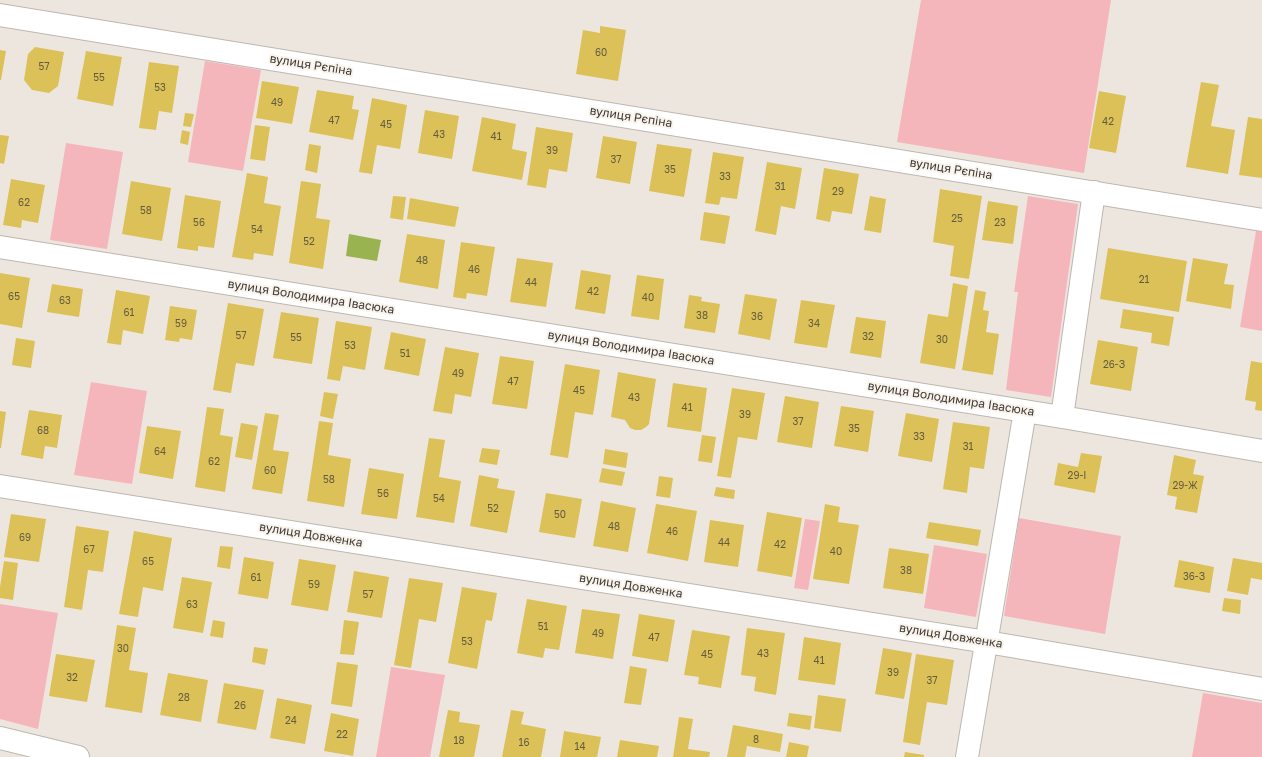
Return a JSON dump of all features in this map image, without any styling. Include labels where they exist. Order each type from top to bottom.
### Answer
[{"type":"street","name":"вулиця Рєпіна","points":[[0,15],[1262,220]]},
{"type":"street","points":[[1062,417],[1094,192]]},
{"type":"street","name":"вулиця Володимира Івасюка","points":[[0,247],[1025,411],[1262,451]]},
{"type":"street","points":[[967,757],[1025,411]]},
{"type":"street","name":"вулиця Довженка","points":[[0,486],[987,642],[1262,689]]},
{"type":"street","points":[[0,738],[78,757]]},
{"type":"shaded area","points":[[921,0],[1111,0],[1084,173],[897,142]]},
{"type":"shaded area","points":[[205,61],[261,70],[243,171],[188,162]]},
{"type":"shaded area","points":[[66,143],[123,152],[107,249],[50,240]]},
{"type":"shaded area","points":[[1028,196],[1078,204],[1051,397],[1006,390],[1018,292],[1014,292]]},
{"type":"shaded area","points":[[1256,231],[1262,232],[1262,331],[1240,327]]},
{"type":"shaded area","points":[[349,234],[381,240],[377,261],[346,256]]},
{"type":"shaded area","points":[[91,382],[147,391],[132,484],[74,475]]},
{"type":"shaded area","points":[[1019,518],[1121,536],[1105,634],[1004,616]]},
{"type":"shaded area","points":[[805,519],[820,521],[808,590],[794,588]]},
{"type":"shaded area","points":[[934,545],[987,554],[976,617],[924,608]]},
{"type":"shaded area","points":[[0,604],[58,613],[38,729],[0,719]]},
{"type":"shaded area","points":[[391,667],[445,675],[430,757],[376,757]]},
{"type":"shaded area","points":[[1203,693],[1262,703],[1262,757],[1192,757]]},
{"type":"building","points":[[600,26],[626,30],[618,81],[576,74],[583,30],[600,33]]},
{"type":"building","points":[[35,47],[64,52],[58,86],[49,93],[32,90],[24,80],[28,54]]},
{"type":"building","points":[[0,50],[6,51],[1,80],[0,80]]},
{"type":"building","points":[[86,51],[122,57],[113,106],[77,99]]},
{"type":"building","points":[[149,62],[179,66],[172,113],[159,111],[156,130],[139,128]]},
{"type":"building","points":[[262,81],[299,87],[292,124],[256,118]]},
{"type":"building","points":[[1201,82],[1219,85],[1211,126],[1235,130],[1228,174],[1186,167]]},
{"type":"building","points":[[317,90],[354,96],[352,109],[359,110],[353,140],[309,132]]},
{"type":"building","points":[[1099,91],[1126,96],[1116,153],[1089,148]]},
{"type":"building","points":[[372,98],[407,105],[400,149],[377,145],[372,174],[359,172]]},
{"type":"building","points":[[425,110],[459,116],[452,159],[418,153]]},
{"type":"building","points":[[185,113],[194,114],[191,127],[183,126]]},
{"type":"building","points":[[482,117],[516,124],[512,149],[527,152],[522,180],[472,171]]},
{"type":"building","points":[[1248,117],[1262,119],[1262,178],[1239,175]]},
{"type":"building","points":[[255,125],[270,127],[265,161],[250,159]]},
{"type":"building","points":[[536,127],[573,133],[567,172],[549,169],[546,188],[527,185]]},
{"type":"building","points":[[182,130],[190,132],[188,145],[180,143]]},
{"type":"building","points":[[0,135],[9,136],[4,164],[0,163]]},
{"type":"building","points":[[603,136],[637,142],[630,184],[596,178]]},
{"type":"building","points":[[309,144],[321,146],[317,173],[305,170]]},
{"type":"building","points":[[657,144],[692,149],[684,197],[649,191]]},
{"type":"building","points":[[713,152],[744,157],[737,199],[721,197],[719,205],[705,203]]},
{"type":"building","points":[[767,162],[802,168],[795,209],[781,206],[776,235],[755,231]]},
{"type":"building","points":[[824,168],[859,174],[852,214],[832,211],[830,222],[816,219]]},
{"type":"building","points":[[247,173],[268,177],[264,203],[281,206],[273,256],[254,253],[253,260],[232,257]]},
{"type":"building","points":[[11,179],[45,185],[38,223],[22,220],[21,228],[3,225]]},
{"type":"building","points":[[131,181],[171,188],[162,241],[122,234]]},
{"type":"building","points":[[301,181],[321,184],[316,218],[330,220],[323,269],[289,263]]},
{"type":"building","points":[[940,189],[982,196],[969,279],[950,276],[954,246],[933,242]]},
{"type":"building","points":[[185,195],[221,201],[214,248],[198,246],[198,251],[177,248]]},
{"type":"building","points":[[393,196],[406,197],[403,220],[390,218]]},
{"type":"building","points":[[870,196],[886,199],[881,233],[864,230]]},
{"type":"building","points":[[410,198],[459,207],[455,227],[407,219]]},
{"type":"building","points":[[988,201],[1018,206],[1013,244],[982,240]]},
{"type":"building","points":[[704,212],[730,216],[725,244],[700,240]]},
{"type":"building","points":[[407,234],[445,240],[438,289],[399,282]]},
{"type":"building","points":[[461,242],[495,247],[487,296],[467,293],[466,299],[453,297]]},
{"type":"building","points":[[1108,248],[1187,261],[1179,312],[1100,299]]},
{"type":"building","points":[[517,258],[553,263],[546,307],[510,302]]},
{"type":"building","points":[[1193,258],[1228,264],[1224,284],[1234,285],[1231,309],[1186,301]]},
{"type":"building","points":[[581,270],[611,275],[605,314],[575,309]]},
{"type":"building","points":[[0,273],[30,278],[22,328],[0,324]]},
{"type":"building","points":[[637,275],[664,279],[659,320],[631,316]]},
{"type":"building","points":[[953,283],[968,286],[955,369],[920,363],[928,314],[948,317]]},
{"type":"building","points":[[52,284],[83,289],[79,317],[47,312]]},
{"type":"building","points":[[116,290],[150,296],[143,334],[123,330],[121,345],[107,343]]},
{"type":"building","points":[[975,290],[986,292],[983,310],[989,311],[986,332],[999,334],[993,375],[962,370]]},
{"type":"building","points":[[745,294],[777,299],[770,340],[738,334]]},
{"type":"building","points":[[689,295],[702,297],[701,301],[720,304],[715,333],[684,328]]},
{"type":"building","points":[[801,300],[835,305],[827,348],[794,343]]},
{"type":"building","points":[[228,303],[264,309],[254,366],[236,363],[231,393],[213,390]]},
{"type":"building","points":[[170,306],[197,310],[192,340],[180,338],[179,342],[165,340]]},
{"type":"building","points":[[1123,309],[1174,317],[1169,346],[1151,343],[1152,333],[1120,328]]},
{"type":"building","points":[[281,312],[319,318],[312,364],[273,358]]},
{"type":"building","points":[[856,317],[886,321],[881,358],[850,353]]},
{"type":"building","points":[[336,321],[372,327],[365,370],[343,366],[340,381],[327,379]]},
{"type":"building","points":[[391,332],[426,339],[419,376],[384,369]]},
{"type":"building","points":[[16,338],[35,341],[31,368],[12,365]]},
{"type":"building","points":[[1098,340],[1138,347],[1131,391],[1090,384]]},
{"type":"building","points":[[445,347],[479,353],[471,397],[455,394],[452,414],[433,411]]},
{"type":"building","points":[[500,356],[534,361],[527,409],[492,404]]},
{"type":"building","points":[[1251,361],[1262,363],[1262,411],[1255,410],[1256,402],[1245,400]]},
{"type":"building","points":[[565,364],[600,370],[593,415],[575,412],[568,458],[550,455]]},
{"type":"building","points":[[618,372],[656,379],[649,424],[641,430],[630,428],[625,420],[611,417]]},
{"type":"building","points":[[673,383],[707,388],[701,432],[667,427]]},
{"type":"building","points":[[732,388],[765,393],[757,440],[738,437],[731,478],[717,476]]},
{"type":"building","points":[[324,392],[338,394],[333,419],[320,416]]},
{"type":"building","points":[[785,396],[819,402],[812,448],[777,442]]},
{"type":"building","points":[[841,406],[874,411],[868,452],[834,446]]},
{"type":"building","points":[[207,407],[224,409],[220,435],[233,437],[225,492],[195,487]]},
{"type":"building","points":[[29,410],[62,415],[57,448],[45,446],[43,459],[21,455]]},
{"type":"building","points":[[0,411],[6,412],[1,448],[0,448]]},
{"type":"building","points":[[265,413],[279,415],[273,450],[289,452],[282,494],[252,489]]},
{"type":"building","points":[[906,413],[939,419],[932,462],[898,456]]},
{"type":"building","points":[[319,421],[333,423],[328,455],[351,459],[344,507],[307,501]]},
{"type":"building","points":[[953,422],[990,427],[984,469],[970,467],[967,493],[943,489]]},
{"type":"building","points":[[241,423],[258,426],[252,460],[235,457]]},
{"type":"building","points":[[147,426],[181,431],[173,479],[139,473]]},
{"type":"building","points":[[702,435],[716,437],[712,463],[698,461]]},
{"type":"building","points":[[429,438],[445,440],[439,477],[461,481],[454,523],[416,517]]},
{"type":"building","points":[[482,448],[500,450],[497,465],[479,462]]},
{"type":"building","points":[[605,449],[628,453],[626,468],[603,464]]},
{"type":"building","points":[[1081,453],[1102,456],[1095,493],[1054,485],[1058,463],[1078,467]]},
{"type":"building","points":[[1174,455],[1196,460],[1193,474],[1204,476],[1197,513],[1175,509],[1177,497],[1167,495]]},
{"type":"building","points":[[369,468],[404,474],[397,519],[361,514]]},
{"type":"building","points":[[602,468],[625,472],[622,486],[599,482]]},
{"type":"building","points":[[479,475],[499,479],[497,488],[515,491],[507,533],[470,526]]},
{"type":"building","points":[[659,476],[673,478],[670,498],[656,496]]},
{"type":"building","points":[[716,487],[735,490],[734,499],[714,496]]},
{"type":"building","points":[[546,493],[582,499],[575,538],[539,532]]},
{"type":"building","points":[[601,501],[636,508],[628,552],[593,546]]},
{"type":"building","points":[[656,504],[697,511],[688,561],[647,553]]},
{"type":"building","points":[[825,504],[840,507],[838,522],[859,525],[849,584],[813,579]]},
{"type":"building","points":[[767,512],[802,518],[792,577],[757,571]]},
{"type":"building","points":[[11,514],[46,519],[39,562],[4,557]]},
{"type":"building","points":[[710,520],[744,525],[738,567],[704,562]]},
{"type":"building","points":[[929,522],[981,530],[978,546],[926,538]]},
{"type":"building","points":[[76,526],[109,531],[103,572],[88,570],[82,610],[64,607]]},
{"type":"building","points":[[134,531],[172,538],[163,591],[143,587],[138,617],[119,614]]},
{"type":"building","points":[[220,546],[233,547],[230,569],[217,567]]},
{"type":"building","points":[[889,548],[929,554],[923,594],[883,588]]},
{"type":"building","points":[[244,557],[274,562],[268,599],[238,594]]},
{"type":"building","points":[[1233,558],[1262,563],[1262,580],[1251,578],[1248,595],[1227,591]]},
{"type":"building","points":[[299,559],[336,565],[328,611],[291,605]]},
{"type":"building","points":[[1179,560],[1214,567],[1210,593],[1174,587]]},
{"type":"building","points":[[4,561],[18,563],[13,600],[0,598]]},
{"type":"building","points":[[354,571],[389,577],[382,618],[347,612]]},
{"type":"building","points":[[182,577],[212,582],[203,633],[173,628]]},
{"type":"building","points":[[409,578],[443,583],[436,622],[419,619],[411,668],[394,665]]},
{"type":"building","points":[[462,587],[497,593],[492,621],[486,620],[477,669],[448,663]]},
{"type":"building","points":[[1224,598],[1241,600],[1240,614],[1222,611]]},
{"type":"building","points":[[527,599],[567,606],[559,650],[545,648],[543,658],[517,653]]},
{"type":"building","points":[[582,609],[620,614],[613,659],[575,653]]},
{"type":"building","points":[[639,614],[675,620],[668,662],[632,656]]},
{"type":"building","points":[[213,620],[225,622],[223,638],[210,636]]},
{"type":"building","points":[[344,620],[359,622],[354,655],[340,654]]},
{"type":"building","points":[[117,625],[136,628],[129,670],[148,673],[142,713],[105,707]]},
{"type":"building","points":[[747,628],[785,633],[776,695],[754,691],[756,677],[741,675]]},
{"type":"building","points":[[692,630],[730,636],[721,688],[698,684],[699,677],[684,675]]},
{"type":"building","points":[[804,637],[841,643],[835,685],[798,680]]},
{"type":"building","points":[[254,647],[268,649],[265,665],[252,662]]},
{"type":"building","points":[[883,648],[912,653],[904,699],[875,694]]},
{"type":"building","points":[[56,654],[95,660],[87,702],[49,696]]},
{"type":"building","points":[[916,654],[954,660],[947,705],[927,702],[920,745],[903,742]]},
{"type":"building","points":[[337,662],[358,665],[352,707],[331,704]]},
{"type":"building","points":[[630,666],[647,669],[641,705],[624,703]]},
{"type":"building","points":[[168,673],[208,680],[201,722],[160,715]]},
{"type":"building","points":[[224,683],[264,690],[256,730],[217,723]]},
{"type":"building","points":[[818,695],[846,699],[841,732],[814,728]]},
{"type":"building","points":[[277,698],[312,705],[305,744],[270,738]]},
{"type":"building","points":[[448,710],[460,712],[459,722],[480,725],[474,757],[439,757]]},
{"type":"building","points":[[511,710],[524,712],[521,724],[546,729],[541,757],[502,757]]},
{"type":"building","points":[[331,713],[359,719],[353,756],[324,751]]},
{"type":"building","points":[[789,713],[812,716],[810,730],[787,726]]},
{"type":"building","points":[[679,717],[693,719],[688,749],[710,752],[709,757],[673,757]]},
{"type":"building","points":[[733,725],[783,734],[780,752],[747,746],[745,757],[727,757]]},
{"type":"building","points":[[564,731],[601,737],[597,757],[560,757]]},
{"type":"building","points":[[620,740],[659,746],[657,757],[617,757]]},
{"type":"building","points":[[789,742],[809,746],[807,757],[786,757]]},
{"type":"building","points":[[905,752],[924,755],[924,757],[904,757]]}]
